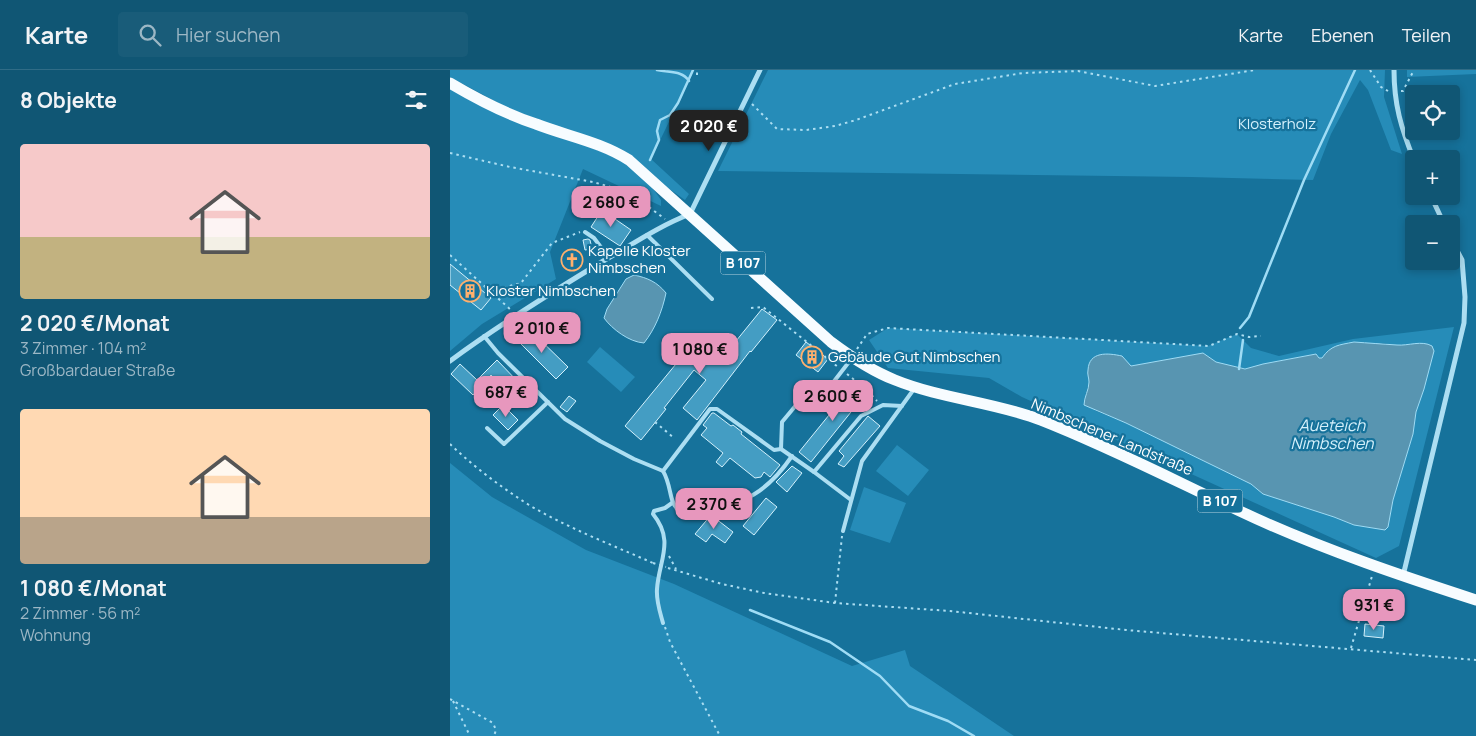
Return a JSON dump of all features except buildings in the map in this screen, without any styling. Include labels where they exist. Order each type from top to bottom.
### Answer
[{"type":"main road","name":"Nimbschener Landstraße","points":[[450,83],[506,112],[609,149],[629,160],[830,342],[852,358],[888,377],[915,387],[1009,410],[1039,420],[1097,444],[1323,547],[1375,567],[1476,600]]},
{"type":"street","points":[[450,360],[516,315],[647,235],[669,222],[690,214],[760,70]]},
{"type":"street","points":[[1394,70],[1394,94],[1410,150]]},
{"type":"street","points":[[1402,576],[1464,323],[1465,296],[1462,260],[1460,256]]},
{"type":"lane","points":[[585,232],[594,238],[610,258]]},
{"type":"lane","points":[[647,235],[712,299]]},
{"type":"lane","points":[[484,336],[565,419],[600,441],[663,472],[667,478],[672,503],[679,510],[694,515],[710,512],[749,498],[776,478],[792,456]]},
{"type":"lane","points":[[781,449],[782,422],[812,386],[825,393],[852,358]]},
{"type":"lane","points":[[843,531],[862,461],[915,387]]},
{"type":"lane","points":[[487,428],[504,444],[548,402]]},
{"type":"lane","points":[[814,472],[861,416],[882,405],[902,406]]},
{"type":"lane","points":[[663,472],[710,409],[718,409],[774,450],[781,449],[792,456],[851,500]]},
{"type":"lane","points":[[664,623],[658,607],[657,588],[665,542],[663,530],[653,514],[672,503]]},
{"type":"path","points":[[696,75],[697,70]]},
{"type":"path","points":[[747,98],[777,129],[806,130],[835,126],[856,120],[955,84],[1023,73],[1078,71],[1155,86],[1255,70]]},
{"type":"path","points":[[1370,70],[1382,88],[1394,94],[1403,90],[1414,70]]},
{"type":"path","points":[[450,153],[510,167],[593,182],[621,190],[640,200],[669,222]]},
{"type":"path","points":[[491,291],[521,283],[552,243],[585,232]]},
{"type":"path","points":[[450,255],[516,315]]},
{"type":"path","points":[[751,308],[764,307],[868,391],[882,405]]},
{"type":"path","points":[[852,358],[867,334],[888,328],[1208,346],[1236,334],[1250,337],[1261,336]]},
{"type":"path","points":[[655,422],[674,438]]},
{"type":"path","points":[[450,444],[472,465],[529,505],[586,534],[653,563],[677,571],[722,584],[764,593],[835,603],[950,611],[1126,630],[1476,660]]},
{"type":"path","points":[[835,603],[843,531]]},
{"type":"path","points":[[665,550],[677,571]]},
{"type":"path","points":[[1350,648],[1375,567]]},
{"type":"path","points":[[664,623],[670,642],[720,736]]},
{"type":"path","points":[[451,700],[470,736]]},
{"type":"path","points":[[451,700],[493,723],[496,730],[494,736]]},
{"type":"green space","points":[[450,70],[694,70],[651,159],[689,194],[685,200],[668,188],[632,156],[508,108],[450,77]]},
{"type":"green space","name":"Klosterholz","points":[[768,70],[1385,70],[1384,97],[1402,154],[1391,150],[1368,90],[1360,80],[1331,134],[1313,180],[718,171]]},
{"type":"green space","points":[[1407,70],[1476,70],[1476,74],[1407,77]]},
{"type":"green space","points":[[450,89],[621,160],[649,183],[661,200],[661,206],[583,169],[550,252],[556,279],[482,324],[450,351]]},
{"type":"green space","points":[[1454,327],[1399,546],[1376,558],[1022,397],[989,378],[888,368],[869,340],[888,328],[1208,346],[1237,334],[1251,348],[1279,356],[1353,339]],"holes":[[[1383,343],[1399,346],[1413,344],[1424,389],[1416,412],[1413,434],[1393,500],[1388,527],[1385,530],[1354,525],[1263,494],[1251,484],[1126,423],[1096,411],[1084,400],[1089,383],[1128,365],[1203,353],[1216,362],[1245,369],[1316,354],[1319,358],[1322,358]]]},
{"type":"green space","points":[[600,347],[635,377],[621,392],[587,362]]},
{"type":"green space","points":[[897,445],[929,470],[908,496],[876,471]]},
{"type":"green space","points":[[450,463],[492,497],[586,550],[674,584],[852,666],[905,650],[910,666],[1014,736],[450,736]]},
{"type":"green space","points":[[864,487],[906,503],[890,543],[850,530]]},
{"type":"water","points":[[634,275],[652,281],[666,293],[658,320],[644,343],[621,334],[604,318],[607,309],[626,279]]},
{"type":"water","name":"Aueteich Nimbschen","points":[[1354,342],[1397,345],[1424,343],[1432,346],[1434,351],[1416,412],[1413,434],[1393,500],[1388,527],[1385,530],[1354,525],[1263,494],[1251,484],[1126,423],[1084,405],[1089,385],[1089,364],[1092,359],[1100,355],[1122,356],[1131,366],[1203,353],[1216,362],[1245,369],[1316,354],[1319,358],[1322,358],[1332,348]]},
{"type":"waterway","points":[[657,70],[679,73],[689,81]]},
{"type":"waterway","points":[[650,160],[659,140],[657,131],[660,120],[670,115],[678,103],[693,70]]},
{"type":"waterway","points":[[1240,328],[1249,317],[1304,180],[1355,70]]},
{"type":"waterway","points":[[1239,369],[1243,340]]},
{"type":"waterway","points":[[750,610],[830,642],[880,676],[909,706],[948,721],[974,736]]},
{"type":"place","name":"Kapelle Kloster Nimbschen","points":[[572,260]]},
{"type":"place","name":"Kloster Nimbschen","points":[[470,291]]},
{"type":"place","name":"Gebäude Gut Nimbschen","points":[[812,357]]}]
